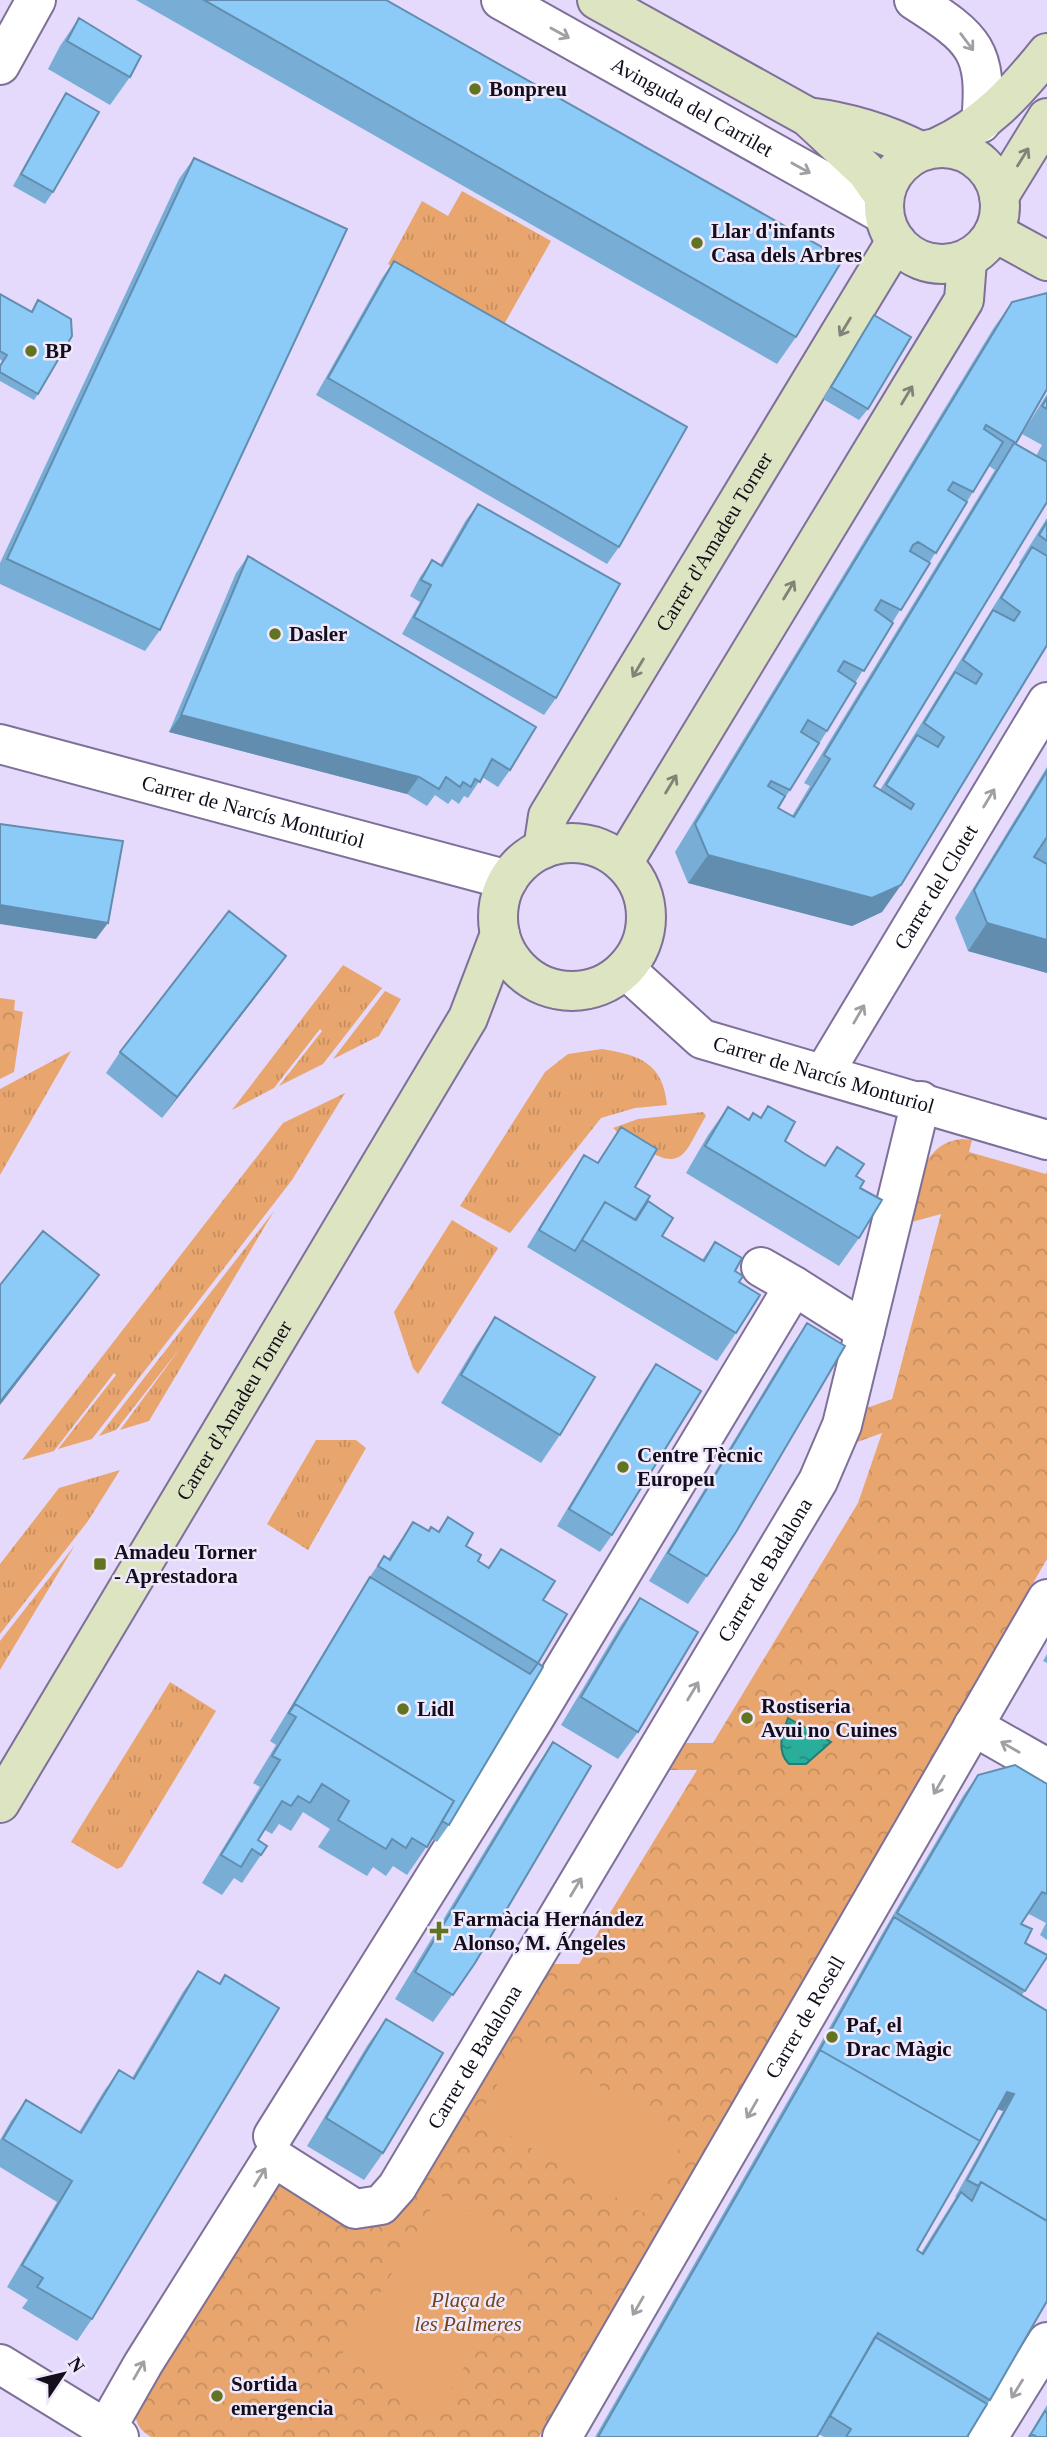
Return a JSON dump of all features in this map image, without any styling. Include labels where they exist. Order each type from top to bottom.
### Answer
[{"type":"street","points":[[0,65],[36,0]]},
{"type":"street","name":"Avinguda del Carrilet","points":[[500,0],[887,217]]},
{"type":"street","points":[[597,0],[808,117],[866,171],[887,217],[908,253],[930,263],[954,265],[977,255],[1047,118]]},
{"type":"street","points":[[914,0],[965,36],[979,60],[984,85],[981,123]]},
{"type":"street","points":[[887,217],[894,172],[929,149],[981,123],[1013,96],[1047,53]]},
{"type":"street","points":[[808,117],[850,122],[929,149],[956,149],[973,158],[995,182],[997,214],[1047,261]]},
{"type":"street","name":"Carrer d'Amadeu Torner","points":[[543,849],[548,816],[887,217]]},
{"type":"street","points":[[623,863],[964,300],[967,261]]},
{"type":"street","name":"Carrer del Clotet","points":[[824,1073],[1047,702]]},
{"type":"street","name":"Carrer de Narcís Monturiol","points":[[0,744],[508,880]]},
{"type":"street","points":[[577,843],[596,847],[623,863],[638,883],[645,906],[642,943],[625,969],[601,985],[575,992],[552,989],[532,980],[519,969],[508,954],[500,934],[499,915],[508,880],[523,863],[543,849],[577,843]]},
{"type":"street","name":"Carrer d'Amadeu Torner","points":[[0,1803],[468,1018],[500,934]]},
{"type":"street","name":"Carrer de Narcís Monturiol","points":[[625,969],[702,1039],[1047,1140]]},
{"type":"street","name":"Carrer d'Amadeu Torner","points":[[468,1018],[532,980]]},
{"type":"street","name":"Carrer de Badalona","points":[[112,2433],[143,2364],[272,2157],[355,2209],[381,2205],[397,2187],[818,1481],[842,1425],[921,1101]]},
{"type":"street","points":[[761,1267],[864,1331]]},
{"type":"street","points":[[273,2136],[532,1723],[794,1286]]},
{"type":"street","name":"Carrer de Rosell","points":[[562,2437],[1047,1599]]},
{"type":"street","points":[[973,1726],[1047,1768]]},
{"type":"street","points":[[988,2437],[1047,2342]]},
{"type":"street","points":[[0,2364],[112,2433]]},
{"type":"green space","points":[[462,191],[551,241],[502,328],[388,264],[422,201],[448,216]]},
{"type":"green space","points":[[343,965],[382,988],[323,1064],[279,1086],[322,1031],[320,1029],[274,1088],[232,1110]]},
{"type":"green space","points":[[385,991],[401,999],[379,1036],[333,1059]]},
{"type":"green space","points":[[0,998],[15,1000],[14,1010],[23,1012],[14,1072],[0,1079]]},
{"type":"green space","points":[[602,1049],[628,1055],[648,1064],[661,1080],[667,1105],[635,1108],[601,1118],[510,1233],[460,1206],[545,1072],[568,1054]]},
{"type":"green space","points":[[71,1051],[0,1175],[0,1089]]},
{"type":"green space","points":[[345,1093],[292,1180],[92,1439],[58,1449],[116,1375],[114,1373],[54,1451],[22,1460],[283,1123]]},
{"type":"green space","points":[[703,1112],[706,1116],[694,1138],[677,1158],[658,1156],[613,1128],[638,1119]]},
{"type":"green space","name":"Plaça de les Palmeres","points":[[972,1140],[969,1152],[1046,1174],[1047,1171],[1047,1559],[1000,1640],[1008,1645],[993,1672],[984,1668],[919,1780],[928,1786],[912,1814],[902,1809],[539,2437],[151,2437],[139,2427],[136,2412],[271,2186],[281,2183],[353,2223],[545,1964],[579,1964],[697,1770],[664,1770],[680,1743],[713,1743],[858,1503],[882,1433],[849,1445],[858,1411],[892,1399],[941,1214],[908,1223],[918,1183],[929,1158],[937,1149],[948,1142]]},
{"type":"green space","points":[[274,1211],[149,1421],[120,1430],[181,1347],[116,1430],[99,1436]]},
{"type":"green space","points":[[452,1220],[498,1248],[418,1374],[413,1368],[394,1312]]},
{"type":"green space","points":[[316,1440],[356,1440],[366,1448],[308,1550],[267,1524]]},
{"type":"green space","points":[[120,1470],[88,1521],[0,1634],[0,1564],[59,1488]]},
{"type":"green space","points":[[75,1545],[0,1670],[0,1641]]},
{"type":"green space","points":[[170,1682],[216,1711],[122,1867],[117,1869],[71,1842]]},
{"type":"green space","points":[[523,2041],[686,2136],[643,2213],[478,2117]]},
{"type":"green space","points":[[440,2195],[533,2249],[437,2413],[341,2356]]},
{"type":"water","points":[[788,1718],[831,1742],[806,1764],[789,1764],[785,1759],[781,1748]]},
{"type":"building","points":[[204,0],[386,0],[843,259],[796,337]]},
{"type":"building","points":[[79,18],[141,56],[130,77],[67,41]]},
{"type":"building","points":[[66,93],[99,112],[53,192],[21,174]]},
{"type":"building","points":[[194,158],[347,229],[160,630],[7,559]]},
{"type":"building","points":[[394,261],[687,427],[619,547],[328,378]]},
{"type":"building","points":[[1047,293],[1047,389],[1016,443],[986,425],[984,429],[1003,442],[973,492],[953,482],[948,490],[967,502],[936,553],[918,542],[913,545],[910,551],[930,563],[901,610],[881,600],[875,610],[893,623],[864,671],[844,661],[838,671],[856,683],[827,731],[808,720],[801,732],[819,743],[790,790],[771,781],[768,786],[785,796],[778,808],[794,817],[830,759],[824,755],[1014,443],[1047,462],[1047,502],[874,786],[911,809],[914,804],[886,785],[917,735],[938,747],[944,737],[924,723],[955,672],[976,684],[982,674],[963,660],[993,610],[1014,621],[1020,612],[1001,598],[1032,547],[1047,556],[1047,645],[901,885],[872,898],[708,855],[695,824],[1012,302]]},
{"type":"building","name":"BP","points":[[0,294],[32,312],[38,300],[71,319],[72,336],[38,394],[0,372],[0,366],[7,355],[0,351]]},
{"type":"building","points":[[874,315],[911,337],[868,409],[831,387]]},
{"type":"building","points":[[478,504],[620,584],[556,698],[414,617],[431,585],[421,580],[432,560],[442,566]]},
{"type":"building","points":[[1047,522],[1047,541],[1039,535]]},
{"type":"building","name":"Dasler","points":[[248,556],[536,727],[510,770],[492,759],[480,782],[475,779],[471,787],[463,782],[460,787],[446,777],[439,789],[419,777],[181,715]]},
{"type":"building","points":[[1047,771],[1047,837],[1034,857],[1047,864],[1047,940],[987,923],[974,890]]},
{"type":"building","points":[[0,824],[123,841],[108,923],[0,905]]},
{"type":"building","points":[[229,911],[286,956],[177,1097],[120,1052]]},
{"type":"building","points":[[768,1106],[795,1122],[785,1141],[805,1154],[825,1166],[837,1147],[864,1164],[856,1176],[864,1181],[860,1188],[882,1200],[859,1238],[705,1146],[728,1107],[749,1120],[753,1113],[761,1118]]},
{"type":"building","points":[[621,1127],[657,1149],[635,1187],[650,1196],[635,1220],[605,1202],[575,1251],[539,1230],[584,1155],[598,1163]]},
{"type":"building","points":[[648,1201],[673,1218],[662,1236],[704,1261],[715,1242],[742,1258],[735,1271],[743,1276],[739,1282],[760,1295],[736,1333],[582,1240],[605,1202],[636,1220]]},
{"type":"building","points":[[43,1231],[99,1275],[0,1402],[0,1285]]},
{"type":"building","points":[[495,1317],[595,1377],[560,1435],[461,1375]]},
{"type":"building","points":[[807,1323],[845,1346],[736,1532],[707,1576],[668,1553]]},
{"type":"building","name":"Centre Tècnic Europeu","points":[[656,1364],[701,1391],[612,1535],[569,1509]]},
{"type":"building","points":[[448,1517],[473,1533],[466,1546],[481,1555],[478,1561],[489,1568],[501,1549],[555,1581],[543,1600],[567,1614],[538,1663],[378,1566],[384,1556],[390,1560],[413,1522],[429,1531],[431,1527],[439,1532]]},
{"type":"building","points":[[370,1577],[530,1674],[538,1663],[543,1667],[449,1825],[442,1821],[454,1801],[295,1704],[288,1714]]},
{"type":"building","points":[[640,1598],[698,1632],[638,1732],[581,1697]]},
{"type":"building","points":[[295,1704],[454,1801],[427,1847],[412,1838],[406,1848],[392,1839],[386,1849],[338,1820],[349,1801],[322,1784],[310,1803],[298,1796],[291,1806],[282,1801],[258,1840],[267,1846],[261,1855],[252,1849],[241,1867],[221,1855],[280,1760],[272,1756],[296,1717],[289,1713]]},
{"type":"building","points":[[553,1742],[591,1766],[475,1963],[453,1995],[415,1972]]},
{"type":"building","points":[[1015,1765],[1047,1784],[1047,1894],[1042,1892],[1021,1924],[1032,1929],[1025,1943],[1047,1957],[1025,1991],[897,1913],[978,1775]]},
{"type":"building","points":[[894,1917],[1047,2011],[1047,2221],[981,2182],[978,2186],[967,2180],[1014,2094],[1007,2092],[980,2141],[820,2050],[817,2055]]},
{"type":"building","points":[[198,1971],[220,1984],[225,1975],[279,2008],[92,2319],[37,2287],[43,2278],[22,2265],[72,2181],[3,2139],[26,2100],[81,2133],[119,2070],[134,2079]]},
{"type":"building","points":[[386,2019],[443,2053],[383,2153],[326,2118]]},
{"type":"building","points":[[820,2050],[980,2141],[917,2250],[923,2254],[961,2192],[972,2201],[981,2182],[1047,2221],[1047,2301],[990,2400],[878,2333],[817,2437],[598,2437]]},
{"type":"building","points":[[875,2337],[987,2404],[967,2437],[846,2437],[851,2429],[830,2416]]},
{"type":"building","points":[[1045,2411],[1047,2437],[1032,2434],[1029,2437]]},
{"type":"place","name":"Bonpreu","points":[[475,89]]},
{"type":"place","name":"Llar d'infants Casa dels Arbres","points":[[697,243]]},
{"type":"place","name":"BP","points":[[31,351]]},
{"type":"place","name":"Dasler","points":[[275,634]]},
{"type":"place","name":"Centre Tècnic Europeu","points":[[623,1467]]},
{"type":"place","name":"Amadeu Torner - Aprestadora","points":[[100,1564]]},
{"type":"place","name":"Lidl","points":[[403,1709]]},
{"type":"place","name":"Rostiseria Avui no Cuines","points":[[747,1718]]},
{"type":"place","name":"Farmàcia Hernández Alonso, M. Ángeles","points":[[439,1931]]},
{"type":"place","name":"Paf, el Drac Màgic","points":[[832,2037]]},
{"type":"place","name":"Sortida emergencia","points":[[217,2396]]}]
